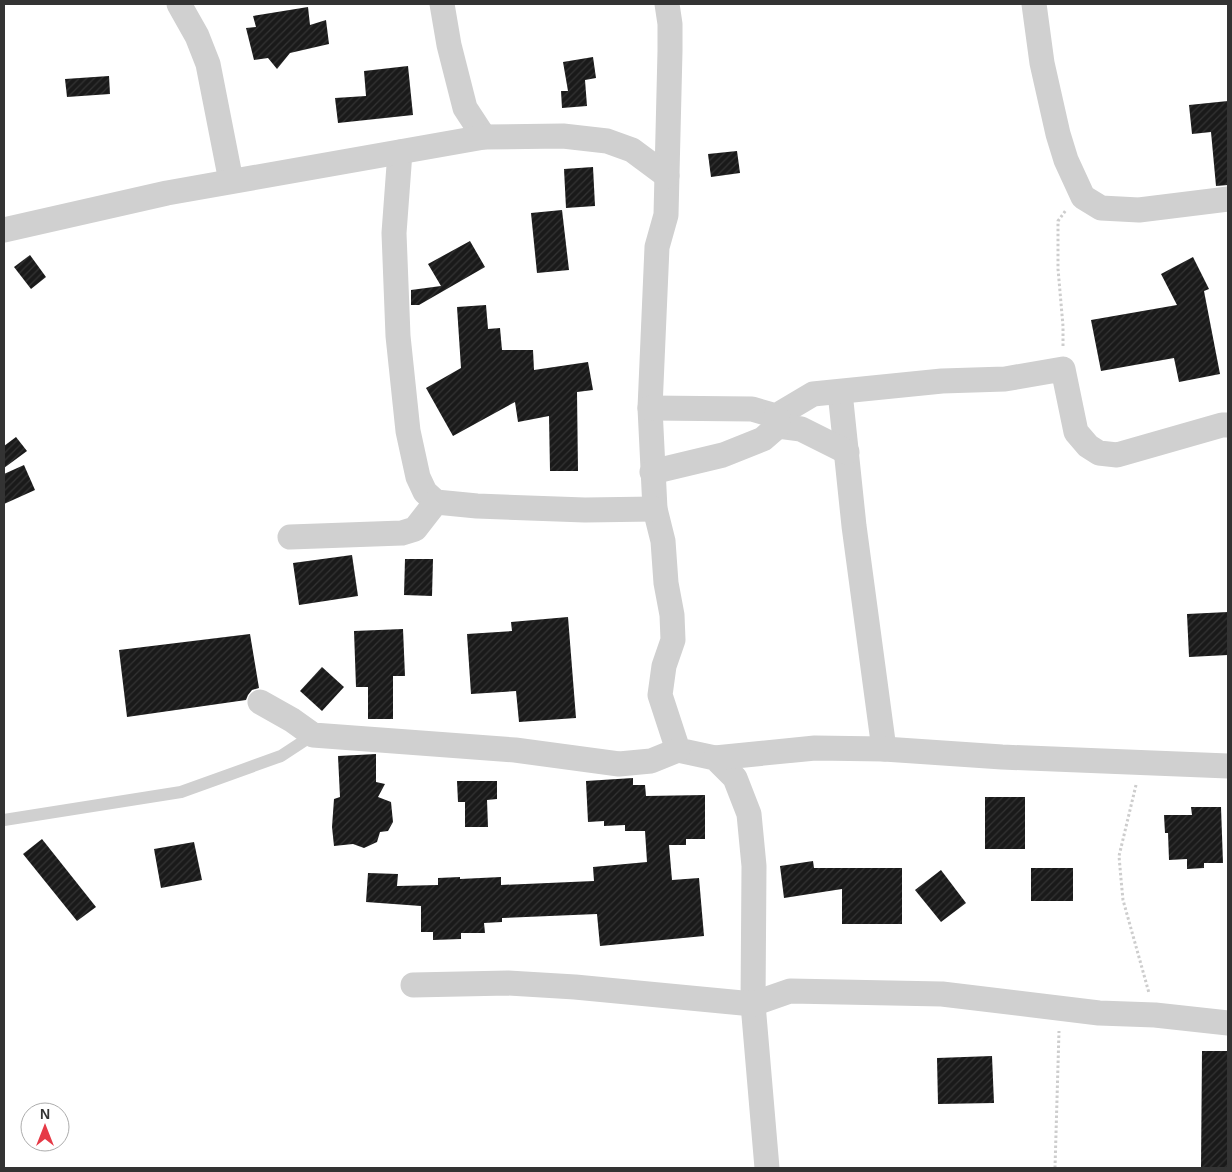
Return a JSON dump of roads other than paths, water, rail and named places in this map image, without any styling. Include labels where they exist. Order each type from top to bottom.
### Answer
[{"type":"street","points":[[179,4],[197,36],[208,64],[231,181]]},
{"type":"street","points":[[442,4],[449,44],[465,108],[484,137]]},
{"type":"street","points":[[667,4],[670,24],[666,215],[657,247],[650,408],[655,509],[662,541],[666,584],[672,615],[673,640],[664,666],[660,695],[678,750]]},
{"type":"street","points":[[1034,4],[1042,63],[1058,134],[1066,160],[1084,197],[1101,208],[1139,210],[1228,199]]},
{"type":"street","points":[[4,230],[167,193],[484,137],[562,136],[607,141],[632,150],[667,176]]},
{"type":"street","points":[[632,150],[668,142]]},
{"type":"street","points":[[400,152],[394,233],[398,336],[408,431],[418,477],[425,492],[436,502],[477,506],[585,510],[655,509]]},
{"type":"street","points":[[652,472],[723,455],[763,439],[777,421],[813,394],[942,382],[1004,379],[1063,369],[1076,432],[1088,446],[1099,453],[1117,455],[1222,425],[1228,425]]},
{"type":"street","points":[[840,392],[854,526],[884,749]]},
{"type":"street","points":[[650,408],[752,409],[777,421],[800,428],[846,452]]},
{"type":"street","points":[[290,538],[402,532],[415,529],[436,502]]},
{"type":"street","points":[[260,702],[313,734],[479,747],[619,764],[651,761],[678,750],[715,758],[815,748],[884,749],[1002,757],[1228,766]]},
{"type":"street","points":[[715,758],[735,778],[749,814],[754,866],[753,1004],[767,1168]]},
{"type":"street","points":[[413,985],[508,983],[575,987],[753,1004],[790,991],[942,994],[1099,1014],[1155,1015],[1228,1023]]},
{"type":"lane","points":[[4,820],[181,792],[281,756],[313,734]]}]
